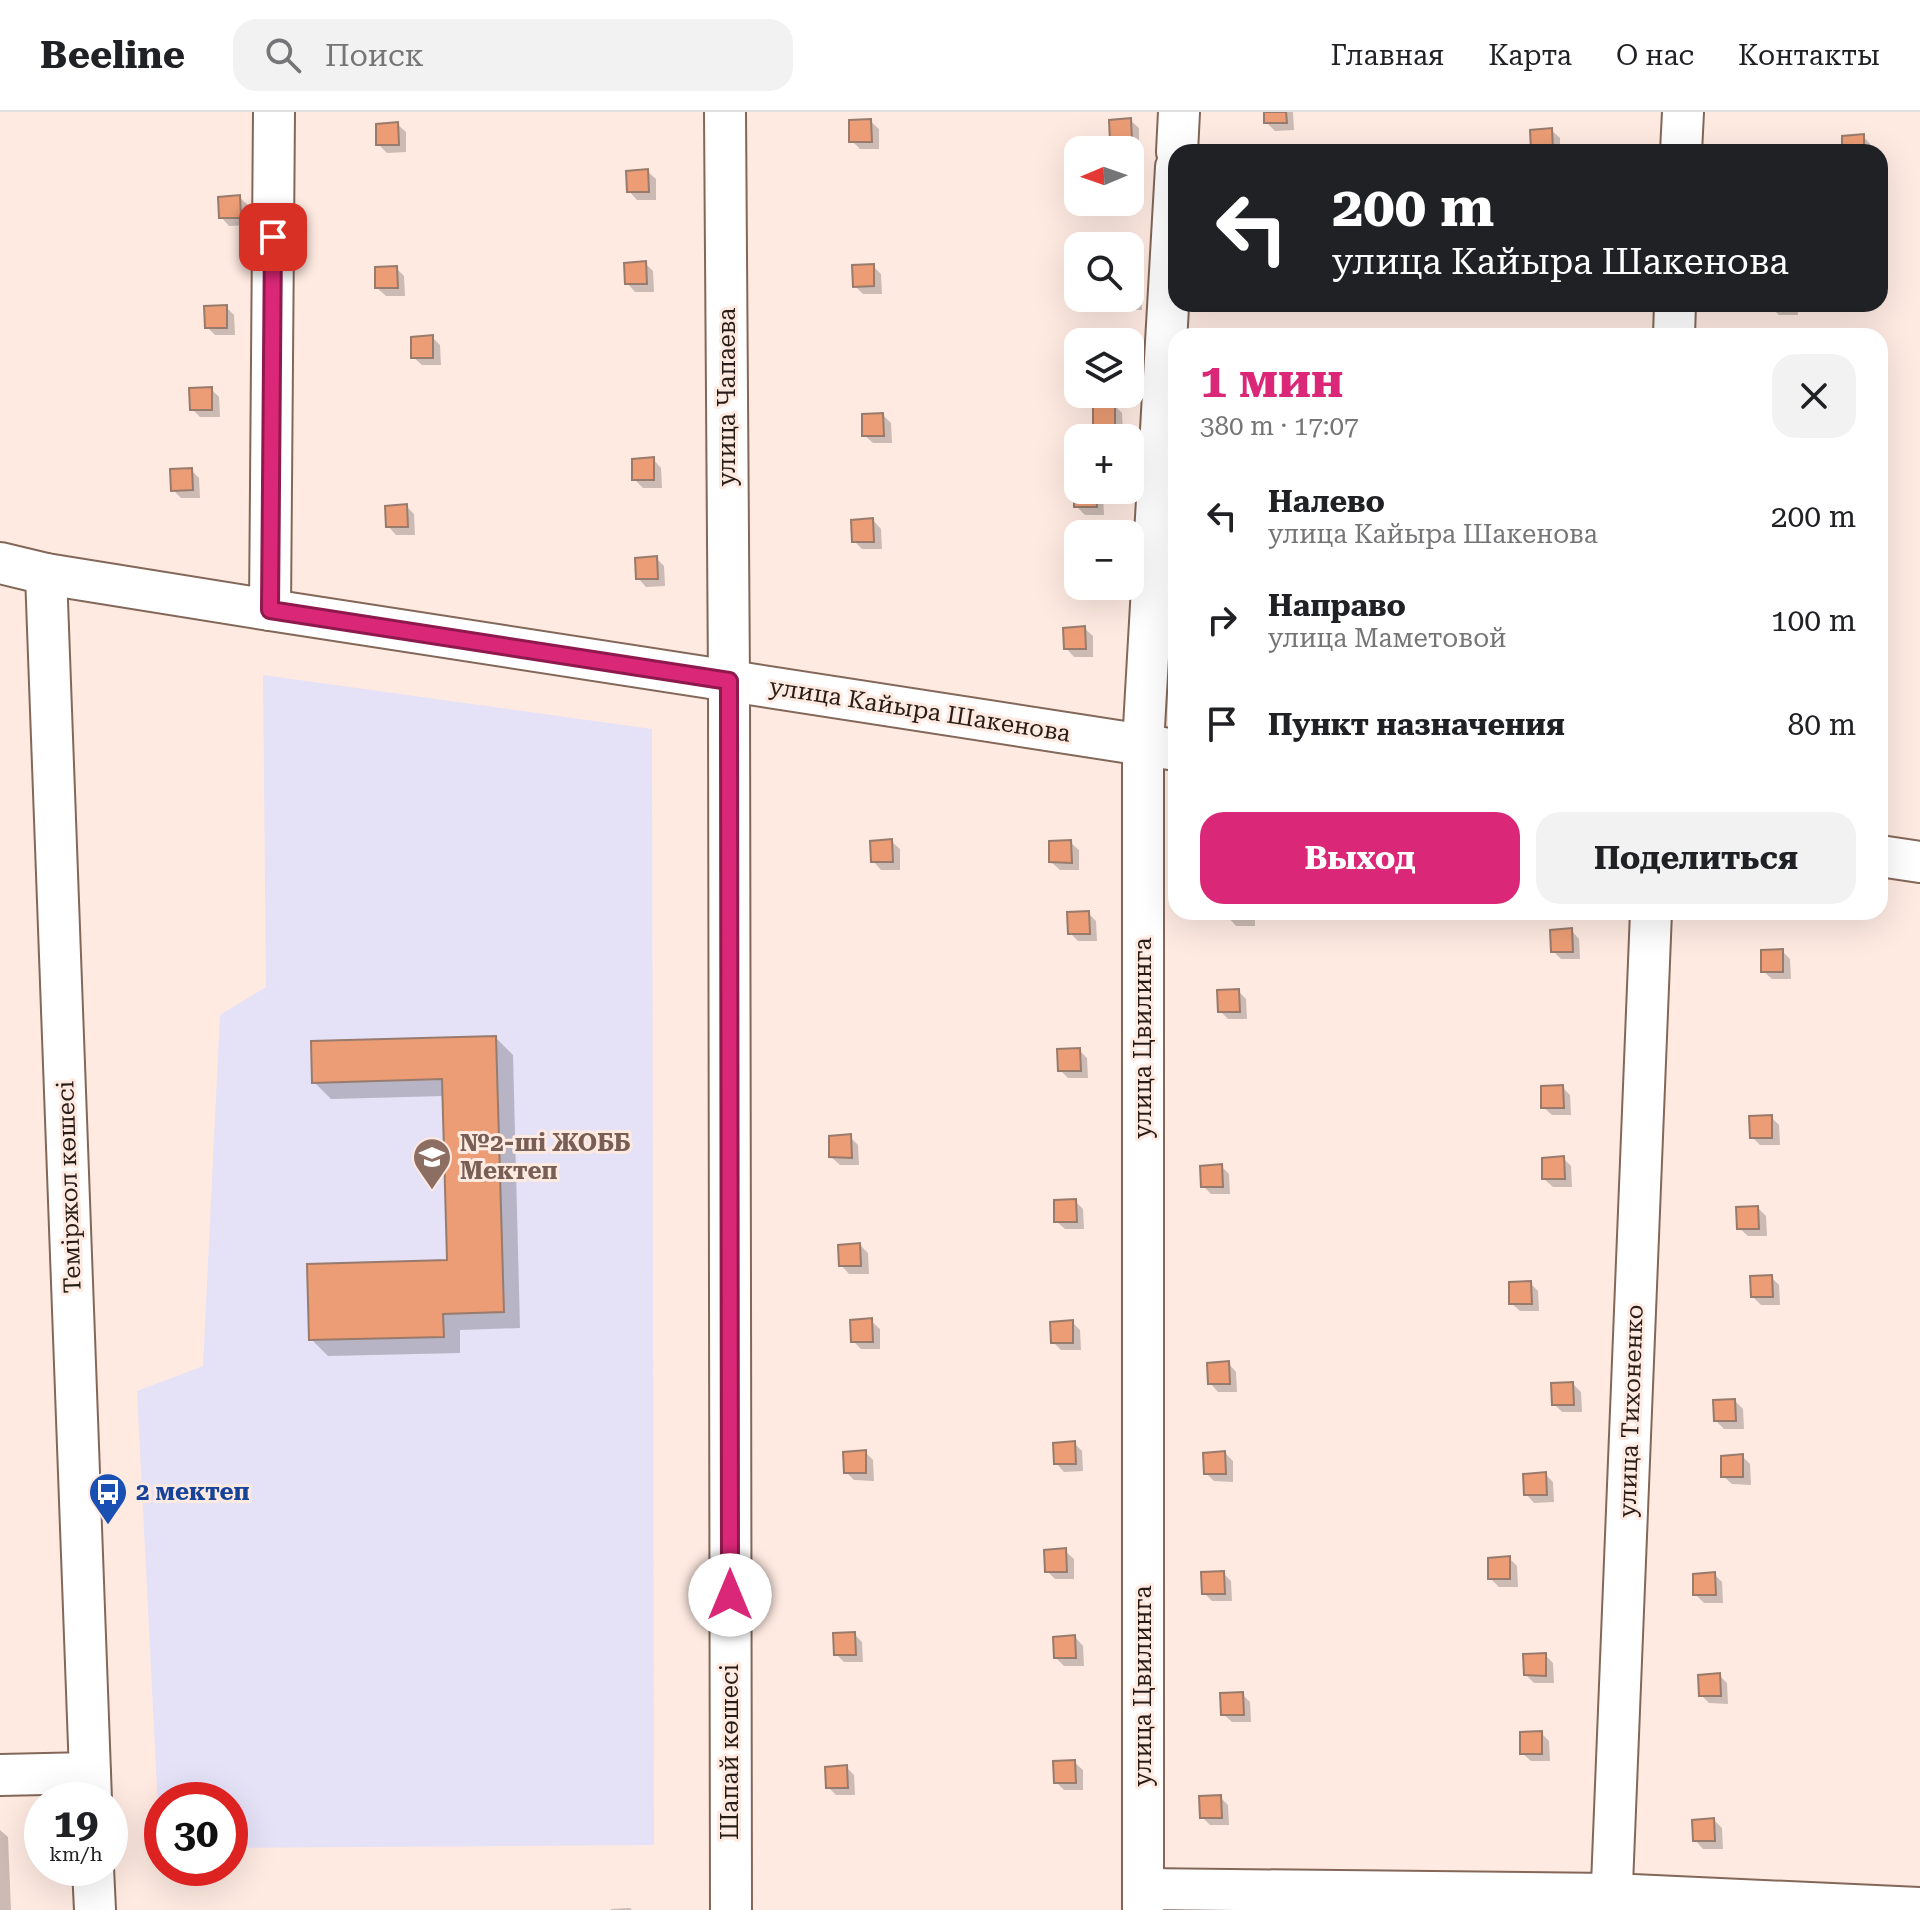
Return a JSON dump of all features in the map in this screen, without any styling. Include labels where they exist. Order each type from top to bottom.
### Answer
[{"type":"street","points":[[270,610],[274,112]]},
{"type":"street","name":"улица Чапаева","points":[[725,112],[729,681]]},
{"type":"street","points":[[1177,144],[1179,112]]},
{"type":"street","points":[[1681,144],[1683,112]]},
{"type":"street","name":"улица Цвилинга","points":[[1143,1900],[1160,747],[1168,457]]},
{"type":"street","name":"улица Кайыра Шакенова","points":[[0,563],[46,574],[270,610],[1160,747]]},
{"type":"street","name":"Теміржол көшесі","points":[[46,574],[90,1782]]},
{"type":"street","name":"Шапай көшесі","points":[[729,681],[731,1910]]},
{"type":"street","points":[[1888,857],[1920,862]]},
{"type":"street","name":"улица Тихоненко","points":[[1611,1902],[1651,920]]},
{"type":"street","points":[[0,1775],[52,1782]]},
{"type":"street","points":[[94,1886],[95,1910]]},
{"type":"street","points":[[1143,1900],[1611,1902],[1920,1908]]},
{"type":"shaded area","name":"№2-ші ЖОББ Мектеп","points":[[263,675],[652,729],[654,1845],[248,1848],[248,1782],[157,1782],[137,1391],[203,1366],[220,1015],[266,987]]},
{"type":"building","points":[[1264,112],[1286,112],[1287,123],[1264,123]]},
{"type":"building","points":[[1131,118],[1132,136],[1110,136],[1109,120]]},
{"type":"building","points":[[871,119],[872,142],[849,142],[849,120]]},
{"type":"building","points":[[398,122],[399,145],[376,145],[376,124]]},
{"type":"building","points":[[1552,128],[1553,144],[1531,144],[1530,130]]},
{"type":"building","points":[[1864,134],[1864,144],[1842,144],[1842,136]]},
{"type":"building","points":[[648,169],[649,192],[627,192],[626,171]]},
{"type":"building","points":[[240,195],[241,218],[219,218],[218,197]]},
{"type":"building","points":[[646,261],[647,284],[625,284],[624,263]]},
{"type":"building","points":[[874,264],[874,286],[853,287],[852,265]]},
{"type":"building","points":[[397,266],[398,288],[375,288],[375,267]]},
{"type":"building","points":[[227,305],[227,328],[205,328],[204,306]]},
{"type":"building","points":[[433,335],[433,358],[411,358],[411,337]]},
{"type":"building","points":[[212,387],[212,410],[190,410],[189,388]]},
{"type":"building","points":[[1093,408],[1115,408],[1115,424],[1093,424]]},
{"type":"building","points":[[883,413],[884,436],[862,436],[862,414]]},
{"type":"building","points":[[654,457],[654,480],[632,480],[632,459]]},
{"type":"building","points":[[192,468],[193,490],[171,491],[170,469]]},
{"type":"building","points":[[407,504],[408,527],[386,527],[385,506]]},
{"type":"building","points":[[1074,504],[1097,504],[1097,507],[1074,507]]},
{"type":"building","points":[[873,518],[874,542],[852,542],[851,520]]},
{"type":"building","points":[[657,556],[658,579],[636,579],[635,558]]},
{"type":"building","points":[[1085,626],[1086,649],[1064,649],[1063,628]]},
{"type":"building","points":[[892,839],[893,862],[871,862],[870,841]]},
{"type":"building","points":[[1071,840],[1072,863],[1049,862],[1049,841]]},
{"type":"building","points":[[1089,911],[1090,934],[1068,934],[1067,912]]},
{"type":"building","points":[[1572,928],[1573,952],[1551,952],[1550,930]]},
{"type":"building","points":[[1783,949],[1783,972],[1761,972],[1761,950]]},
{"type":"building","points":[[1239,989],[1240,1012],[1218,1012],[1217,990]]},
{"type":"building","points":[[496,1036],[504,1312],[443,1314],[444,1337],[309,1340],[307,1264],[447,1260],[442,1079],[312,1083],[311,1041]]},
{"type":"building","points":[[1080,1048],[1081,1071],[1058,1071],[1057,1049]]},
{"type":"building","points":[[1563,1085],[1564,1108],[1541,1108],[1541,1086]]},
{"type":"building","points":[[1772,1115],[1772,1138],[1750,1138],[1749,1116]]},
{"type":"building","points":[[851,1134],[852,1158],[829,1157],[829,1136]]},
{"type":"building","points":[[1564,1156],[1565,1179],[1542,1179],[1542,1158]]},
{"type":"building","points":[[1222,1164],[1223,1187],[1201,1187],[1200,1166]]},
{"type":"building","points":[[1076,1199],[1077,1222],[1054,1222],[1054,1200]]},
{"type":"building","points":[[1758,1206],[1759,1229],[1737,1229],[1736,1207]]},
{"type":"building","points":[[860,1243],[861,1266],[839,1266],[838,1245]]},
{"type":"building","points":[[1772,1275],[1773,1297],[1751,1297],[1750,1276]]},
{"type":"building","points":[[1531,1281],[1532,1304],[1509,1304],[1509,1282]]},
{"type":"building","points":[[872,1318],[873,1342],[851,1342],[850,1320]]},
{"type":"building","points":[[1073,1320],[1073,1343],[1051,1343],[1050,1322]]},
{"type":"building","points":[[1229,1361],[1230,1384],[1208,1384],[1207,1363]]},
{"type":"building","points":[[1573,1382],[1574,1405],[1552,1405],[1551,1383]]},
{"type":"building","points":[[1735,1399],[1736,1421],[1714,1421],[1713,1400]]},
{"type":"building","points":[[1075,1441],[1076,1464],[1054,1464],[1053,1443]]},
{"type":"building","points":[[866,1450],[866,1473],[844,1473],[843,1452]]},
{"type":"building","points":[[1225,1451],[1226,1474],[1204,1474],[1203,1453]]},
{"type":"building","points":[[1743,1454],[1743,1477],[1721,1477],[1721,1456]]},
{"type":"building","points":[[1546,1472],[1547,1495],[1524,1495],[1523,1474]]},
{"type":"building","points":[[1066,1548],[1067,1572],[1045,1572],[1044,1550]]},
{"type":"building","points":[[1510,1556],[1510,1579],[1488,1579],[1488,1558]]},
{"type":"building","points":[[1224,1571],[1225,1594],[1202,1594],[1201,1572]]},
{"type":"building","points":[[1715,1572],[1716,1595],[1693,1595],[1693,1574]]},
{"type":"building","points":[[855,1632],[856,1655],[834,1655],[833,1633]]},
{"type":"building","points":[[1075,1635],[1076,1658],[1054,1658],[1053,1637]]},
{"type":"building","points":[[1546,1653],[1546,1676],[1524,1675],[1523,1654]]},
{"type":"building","points":[[1720,1673],[1721,1696],[1699,1696],[1698,1675]]},
{"type":"building","points":[[1243,1692],[1244,1715],[1221,1715],[1220,1693]]},
{"type":"building","points":[[1542,1731],[1542,1754],[1520,1754],[1520,1732]]},
{"type":"building","points":[[1075,1760],[1076,1783],[1054,1783],[1053,1761]]},
{"type":"building","points":[[847,1765],[848,1788],[826,1788],[825,1767]]},
{"type":"building","points":[[1221,1795],[1222,1818],[1200,1818],[1199,1796]]},
{"type":"building","points":[[1714,1818],[1715,1841],[1693,1841],[1692,1820]]},
{"type":"place","name":"№2-ші ЖОББ Мектеп","points":[[432,1191]]},
{"type":"place","name":"2 мектеп","points":[[108,1526]]},
{"type":"route","points":[[273,237],[270,610],[729,681],[730,1595]]}]
